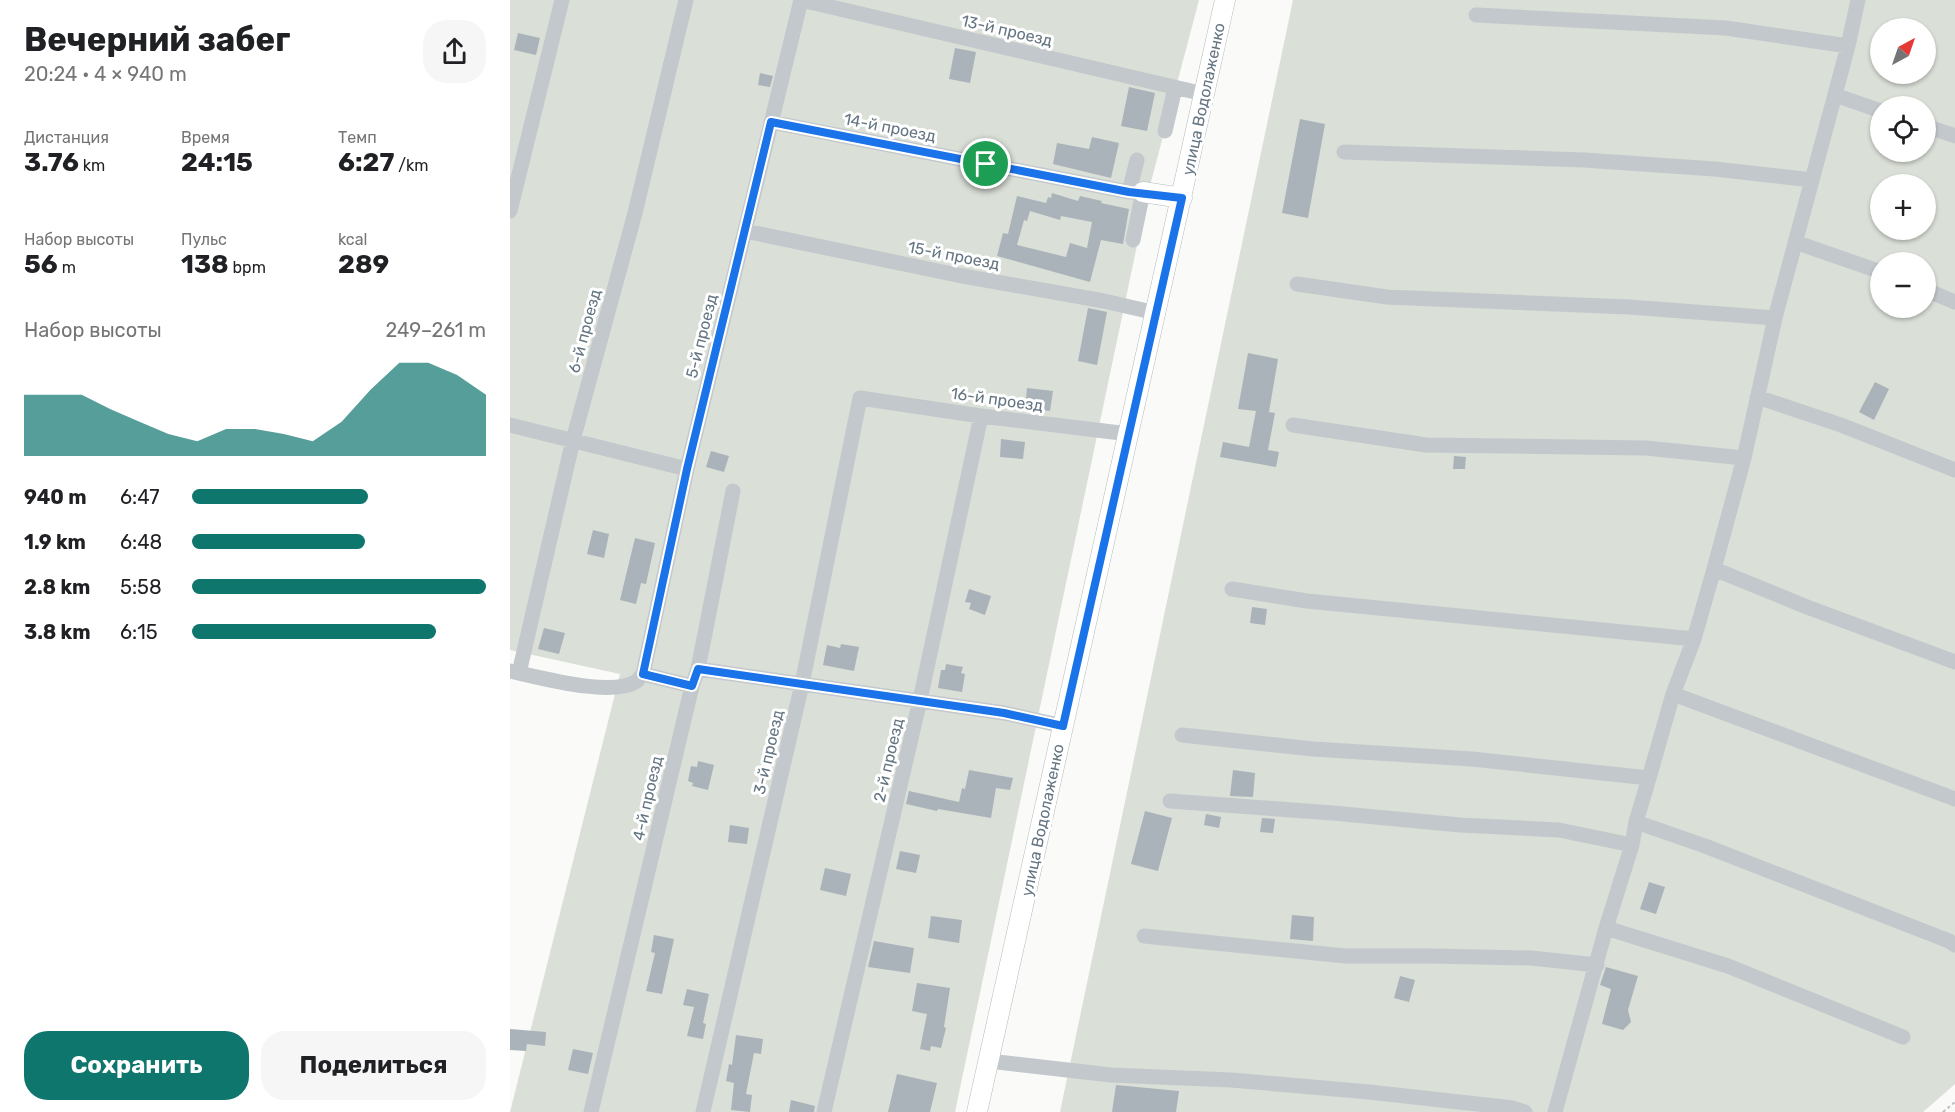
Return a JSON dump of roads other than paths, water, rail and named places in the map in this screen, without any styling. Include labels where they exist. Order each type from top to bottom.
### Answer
[{"type":"main road","name":"улица Водолаженко","points":[[977,1112],[1225,0]]},
{"type":"main road","points":[[1136,192],[1182,198]]},
{"type":"street","points":[[510,211],[562,0]]},
{"type":"street","name":"6-й проезд","points":[[514,672],[573,440],[635,213],[686,0]]},
{"type":"street","name":"13-й проезд","points":[[801,0],[1204,94]]},
{"type":"street","name":"5-й проезд","points":[[640,677],[687,469],[801,0]]},
{"type":"street","points":[[1555,1112],[1673,694],[1694,639],[1714,569],[1744,458],[1775,318],[1848,46],[1858,0]]},
{"type":"street","points":[[1476,15],[1726,28],[1848,46]]},
{"type":"street","points":[[1165,131],[1175,88]]},
{"type":"street","points":[[1835,95],[1870,107]]},
{"type":"street","name":"14-й проезд","points":[[771,122],[1136,192]]},
{"type":"street","points":[[1936,129],[1955,136]]},
{"type":"street","points":[[1344,152],[1584,160],[1812,180]]},
{"type":"street","points":[[1133,240],[1137,160]]},
{"type":"street","name":"15-й проезд","points":[[745,231],[1156,313]]},
{"type":"street","points":[[1795,242],[1870,268]]},
{"type":"street","points":[[1297,284],[1386,297],[1629,307],[1775,318]]},
{"type":"street","points":[[1936,294],[1955,302]]},
{"type":"street","points":[[1757,397],[1841,425],[1955,470]]},
{"type":"street","name":"16-й проезд","points":[[860,398],[1129,434]]},
{"type":"street","name":"3-й проезд","points":[[703,1112],[802,684],[860,398]]},
{"type":"street","name":"2-й проезд","points":[[824,1112],[920,700],[981,416]]},
{"type":"street","points":[[510,425],[687,469]]},
{"type":"street","points":[[1293,425],[1426,445],[1646,448],[1744,458]]},
{"type":"street","name":"4-й проезд","points":[[591,1112],[692,686],[698,669],[733,491]]},
{"type":"street","points":[[1714,569],[1828,615],[1955,662]]},
{"type":"street","points":[[1232,589],[1307,601],[1694,639]]},
{"type":"street","points":[[698,669],[1004,713],[1063,726]]},
{"type":"street","points":[[514,672],[595,688],[619,687],[640,677],[692,686]]},
{"type":"street","points":[[1673,694],[1955,799]]},
{"type":"street","points":[[1182,735],[1312,749],[1484,760],[1649,778]]},
{"type":"street","points":[[1170,801],[1460,825],[1559,830],[1632,845]]},
{"type":"street","points":[[1636,822],[1705,846],[1955,945]]},
{"type":"street","points":[[1606,928],[1728,966],[1903,1037]]},
{"type":"street","points":[[1144,936],[1346,956],[1531,958],[1597,965]]},
{"type":"street","points":[[989,1061],[1111,1075],[1231,1080],[1369,1092],[1513,1108],[1525,1112]]}]
